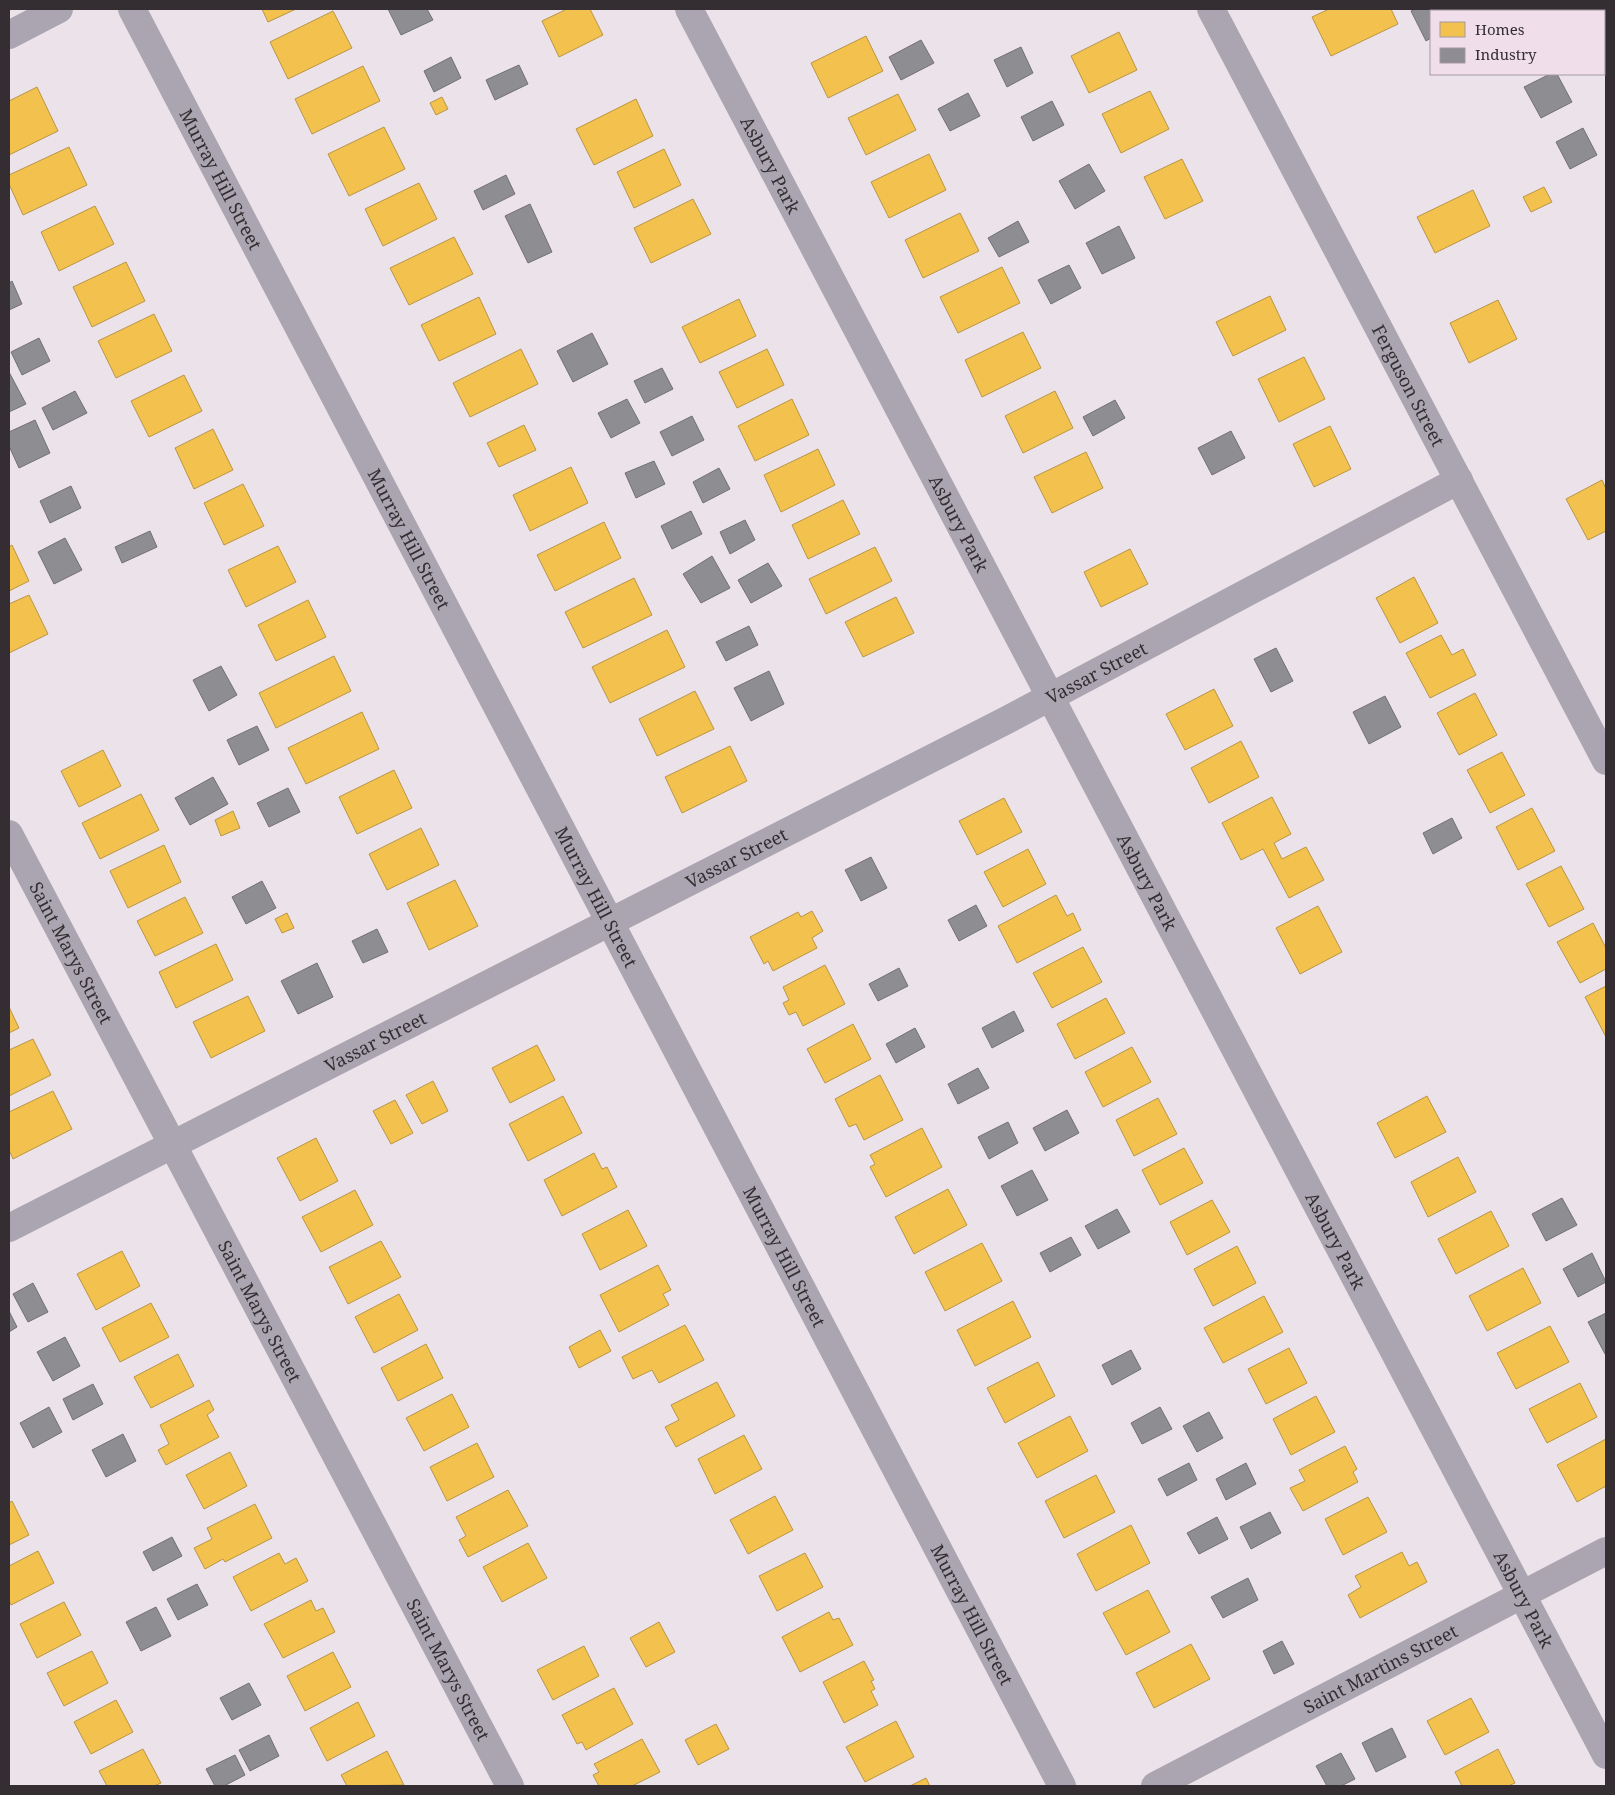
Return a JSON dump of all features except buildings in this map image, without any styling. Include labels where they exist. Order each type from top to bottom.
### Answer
[{"type":"street","points":[[9,35],[59,9]]},
{"type":"street","name":"Murray Hill Street","points":[[132,9],[1062,1786]]},
{"type":"street","name":"Asbury Park","points":[[690,9],[1606,1756]]},
{"type":"street","name":"Ferguson Street","points":[[1211,9],[1606,761]]},
{"type":"street","name":"Vassar Street","points":[[9,1228],[1051,697],[1459,480]]},
{"type":"street","name":"Saint Marys Street","points":[[9,834],[510,1786]]},
{"type":"street","name":"Saint Martins Street","points":[[1155,1786],[1606,1551]]}]
